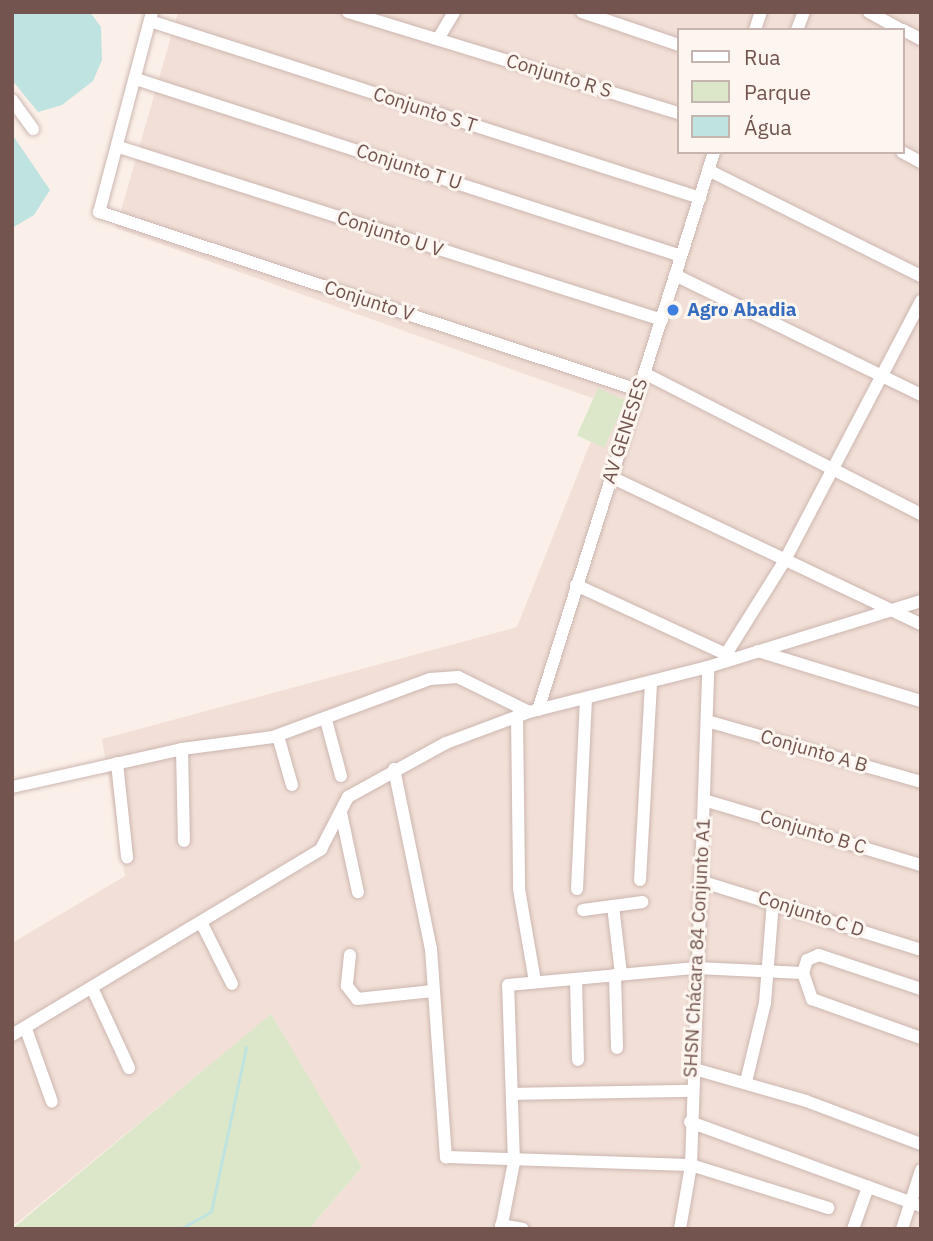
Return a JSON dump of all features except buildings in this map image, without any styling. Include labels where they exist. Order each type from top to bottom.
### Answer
[{"type":"street","name":"Conjunto R S","points":[[348,12],[678,113]]},
{"type":"street","points":[[438,39],[454,12]]},
{"type":"street","points":[[582,12],[678,46]]},
{"type":"street","points":[[869,12],[903,28]]},
{"type":"street","points":[[120,147],[151,17]]},
{"type":"street","name":"Conjunto S T","points":[[151,17],[700,198]]},
{"type":"street","name":"Conjunto T U","points":[[136,79],[681,256]]},
{"type":"street","points":[[12,100],[33,129]]},
{"type":"street","name":"Conjunto V","points":[[120,147],[99,212],[638,390]]},
{"type":"street","name":"Conjunto U V","points":[[120,147],[662,320]]},
{"type":"street","name":"AV GENESES","points":[[535,982],[519,889],[528,713],[576,585],[713,154]]},
{"type":"street","points":[[905,154],[921,162]]},
{"type":"street","points":[[708,170],[921,276]]},
{"type":"street","points":[[675,275],[921,395]]},
{"type":"street","points":[[730,655],[785,561],[921,301]]},
{"type":"street","points":[[644,373],[834,467],[921,514]]},
{"type":"street","points":[[611,477],[886,613],[921,624]]},
{"type":"street","points":[[576,585],[730,655]]},
{"type":"street","points":[[12,1035],[93,990],[321,849],[333,836],[340,809],[394,769],[528,713],[708,667],[730,655],[758,651],[921,601]]},
{"type":"street","points":[[758,651],[921,701]]},
{"type":"street","name":"SHSN Chácara 84 Conjunto A1","points":[[680,1229],[691,1165],[689,1091],[708,667]]},
{"type":"street","points":[[12,787],[182,749],[278,736],[448,677],[528,713]]},
{"type":"street","points":[[640,880],[651,682]]},
{"type":"street","points":[[577,889],[586,700]]},
{"type":"street","points":[[326,720],[341,776]]},
{"type":"street","name":"Conjunto A B","points":[[707,721],[921,782]]},
{"type":"street","points":[[278,736],[292,785]]},
{"type":"street","points":[[182,749],[184,841]]},
{"type":"street","points":[[117,763],[127,857]]},
{"type":"street","points":[[394,769],[419,869],[433,991],[446,1157],[691,1165],[828,1208]]},
{"type":"street","name":"Conjunto B C","points":[[704,800],[921,865]]},
{"type":"street","points":[[340,809],[358,892]]},
{"type":"street","name":"Conjunto C D","points":[[700,881],[921,950]]},
{"type":"street","points":[[583,910],[642,902]]},
{"type":"street","points":[[746,1082],[761,1024],[773,902]]},
{"type":"street","points":[[613,906],[618,975],[617,1048]]},
{"type":"street","points":[[202,924],[232,984]]},
{"type":"street","points":[[921,989],[819,955],[807,960],[803,973],[813,999],[921,1038]]},
{"type":"street","points":[[350,956],[347,986],[356,999],[433,991]]},
{"type":"street","points":[[523,1229],[501,1227],[514,1161],[508,985],[696,968],[803,973]]},
{"type":"street","points":[[576,979],[578,1060]]},
{"type":"street","points":[[93,990],[129,1068]]},
{"type":"street","points":[[26,1029],[52,1102]]},
{"type":"street","points":[[691,1069],[746,1082],[921,1144]]},
{"type":"street","points":[[512,1094],[689,1091]]},
{"type":"street","points":[[690,1122],[916,1204]]},
{"type":"street","points":[[902,1229],[916,1204],[921,1170]]},
{"type":"street","points":[[853,1229],[868,1186]]},
{"type":"shaded area","points":[[178,12],[921,12],[921,1229],[309,1229],[362,1167],[271,1015],[12,1227],[12,943],[125,876],[102,739],[517,627],[606,403],[116,228]]},
{"type":"green space","points":[[598,388],[625,400],[604,448],[577,436]]},
{"type":"green space","points":[[271,1014],[362,1167],[309,1229],[12,1229]]},
{"type":"water","points":[[12,12],[90,12],[101,27],[102,60],[93,81],[62,105],[38,112],[12,80]]},
{"type":"water","points":[[12,134],[50,190],[34,215],[12,228]]},
{"type":"waterway","points":[[180,1229],[211,1212],[246,1048]]},
{"type":"place","name":"Agro Abadia","points":[[673,310]]}]
